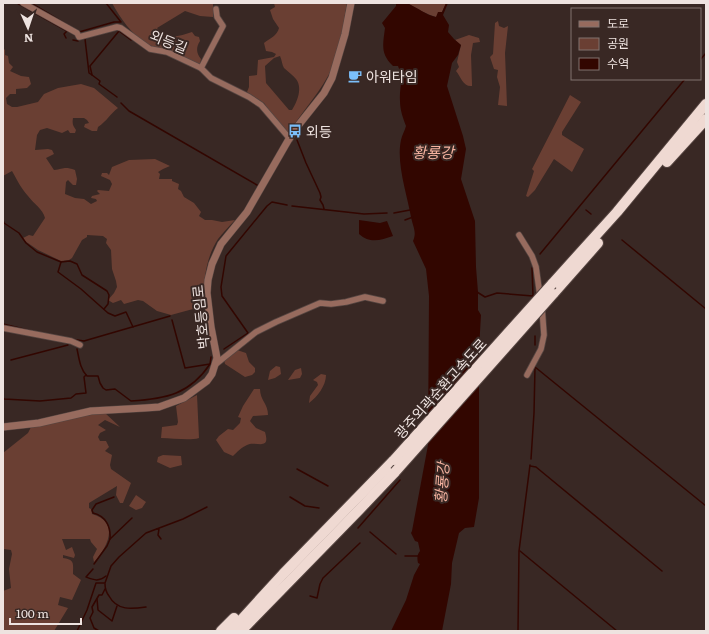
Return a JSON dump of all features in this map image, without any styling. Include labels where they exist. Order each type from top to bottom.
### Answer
[{"type":"highway","points":[[665,159],[705,106]]},
{"type":"highway","points":[[665,159],[706,119]]},
{"type":"highway","points":[[694,132],[706,123]]},
{"type":"highway","name":"광주외곽순환고속도로","points":[[231,631],[283,574],[394,460],[552,289],[652,179],[665,159]]},
{"type":"highway","name":"광주외곽순환고속도로","points":[[619,214],[665,159]]},
{"type":"highway","name":"광주외곽순환고속도로","points":[[241,631],[395,472],[552,289]]},
{"type":"highway","points":[[221,631],[283,574]]},
{"type":"highway","points":[[245,631],[265,606]]},
{"type":"street","name":"외등길","points":[[23,3],[77,33],[79,37],[117,27],[121,28],[150,49],[167,52],[200,68],[211,78],[249,97],[261,105],[290,139]]},
{"type":"street","name":"박호등임로","points":[[3,427],[39,423],[83,412],[145,408],[173,403],[198,389],[212,374],[217,358],[211,327],[207,293],[208,280],[212,264],[221,244],[247,212],[293,132],[324,93],[332,78],[345,34],[351,3]]},
{"type":"street","name":"외등길","points":[[200,68],[223,26],[217,17],[216,9]]},
{"type":"street","points":[[519,236],[532,256],[536,267],[544,335],[541,349],[527,375]]},
{"type":"street","points":[[216,364],[256,332],[320,303],[331,304],[365,298],[383,301]]},
{"type":"street","points":[[3,328],[80,344]]},
{"type":"green space","points":[[112,3],[213,3],[213,17],[200,16],[185,11],[157,28],[165,35],[169,36],[178,36],[192,32],[195,36],[199,37],[200,41],[197,50],[201,59],[200,64],[197,65],[147,44],[141,40],[127,26]]},
{"type":"green space","points":[[274,3],[347,3],[340,43],[333,66],[318,92],[288,134],[281,127],[264,103],[247,92],[249,87],[249,76],[257,75],[258,60],[274,57],[276,54],[266,51],[264,43],[275,35],[279,28],[273,19],[270,10],[275,7]],"holes":[[[280,56],[284,68],[296,79],[299,87],[296,103],[292,110],[289,110],[266,83],[265,66],[274,58]]]},
{"type":"green space","points":[[408,3],[446,3],[442,12],[436,17]]},
{"type":"green space","points":[[498,21],[499,26],[504,28],[508,26],[505,53],[507,106],[498,105],[500,87],[497,77],[498,70],[494,69],[490,57],[493,54],[495,23]]},
{"type":"green space","points":[[469,35],[479,38],[480,42],[473,43],[471,55],[472,86],[466,85],[456,71],[459,67],[457,62],[461,45],[455,40]]},
{"type":"green space","points":[[5,49],[5,55],[8,56],[9,63],[13,67],[10,71],[21,76],[29,77],[31,84],[27,88],[16,89],[16,94],[10,94],[6,98],[7,104],[12,107],[38,102],[44,94],[58,88],[81,84],[94,88],[118,108],[98,127],[97,131],[92,131],[84,127],[85,124],[89,123],[84,118],[73,118],[73,125],[76,130],[75,133],[70,133],[68,130],[62,133],[47,128],[40,130],[37,135],[35,150],[52,150],[54,154],[46,158],[54,170],[66,168],[75,170],[77,179],[76,185],[73,185],[68,180],[66,182],[65,194],[75,198],[84,199],[91,204],[97,201],[96,199],[91,198],[92,196],[100,194],[97,191],[98,190],[109,191],[112,184],[110,180],[101,176],[102,173],[107,173],[109,175],[112,167],[129,160],[155,159],[170,166],[158,172],[160,174],[159,179],[172,179],[172,181],[179,184],[178,189],[184,197],[194,203],[201,212],[199,216],[205,220],[222,222],[235,220],[218,239],[210,255],[205,280],[204,306],[171,315],[157,311],[143,301],[138,300],[124,304],[121,300],[113,303],[108,300],[117,287],[112,269],[111,250],[106,243],[107,239],[103,236],[87,235],[87,237],[82,240],[72,258],[61,261],[38,250],[25,241],[23,238],[29,235],[33,236],[45,218],[40,209],[23,190],[12,171],[3,176],[3,51]]},
{"type":"green space","points":[[570,95],[581,102],[562,132],[562,135],[584,149],[572,172],[554,159],[535,190],[528,197],[526,196],[534,171],[532,169]]},
{"type":"green space","points":[[237,350],[246,353],[249,362],[255,368],[255,372],[252,375],[245,377],[225,364],[224,360]]},
{"type":"green space","points":[[276,366],[280,367],[281,374],[268,380],[270,371]]},
{"type":"green space","points":[[301,368],[302,374],[300,378],[288,380],[295,370]]},
{"type":"green space","points":[[321,374],[326,375],[323,387],[315,398],[309,403],[310,396],[318,385],[317,382],[313,380]]},
{"type":"green space","points":[[254,389],[260,389],[268,415],[253,416],[250,421],[256,428],[265,432],[266,442],[264,444],[247,445],[241,448],[233,456],[224,452],[216,440],[228,429],[233,430],[240,423],[241,418],[238,417]]},
{"type":"green space","points":[[197,395],[199,438],[161,438],[162,427],[177,425],[176,406]]},
{"type":"green space","points":[[105,413],[120,427],[105,420],[98,425],[106,430],[100,433],[98,437],[100,441],[106,441],[109,447],[105,451],[112,455],[110,465],[111,469],[131,483],[123,503],[120,503],[116,495],[117,486],[89,503],[89,508],[91,509],[92,514],[101,518],[109,529],[109,535],[104,549],[94,562],[93,557],[97,549],[90,539],[62,539],[66,550],[72,547],[75,555],[74,558],[63,555],[63,558],[71,561],[73,565],[73,574],[81,580],[72,600],[60,597],[58,605],[68,608],[54,631],[3,631],[3,591],[11,588],[9,569],[12,554],[11,550],[4,549],[3,547],[3,453],[28,433],[31,427],[76,417]]},
{"type":"green space","points":[[163,455],[181,456],[182,465],[170,468],[157,462],[158,457]]},
{"type":"green space","points":[[136,495],[146,502],[142,508],[136,510],[129,506]]},
{"type":"water","name":"황룡강","points":[[396,3],[408,3],[425,13],[436,17],[438,12],[442,12],[446,3],[448,3],[443,15],[449,25],[448,32],[461,45],[458,55],[452,63],[447,86],[466,149],[461,179],[475,221],[478,310],[481,315],[479,349],[479,498],[474,527],[465,528],[459,533],[452,563],[451,584],[442,631],[391,631],[406,600],[414,575],[420,564],[417,560],[420,551],[418,542],[415,541],[411,533],[428,445],[429,296],[426,269],[413,241],[415,235],[401,168],[401,138],[406,126],[400,104],[401,76],[398,66],[393,66],[389,62],[383,48],[385,28],[382,23],[396,6]]},
{"type":"water","points":[[359,220],[380,223],[387,221],[393,236],[380,240],[367,239],[359,234]]},
{"type":"waterway","points":[[17,3],[67,31],[64,34],[66,38]]},
{"type":"waterway","points":[[31,3],[79,32],[114,22],[121,22],[106,3]]},
{"type":"waterway","points":[[117,97],[99,84],[100,81],[92,75],[90,66],[119,31],[131,40]]},
{"type":"waterway","points":[[85,39],[89,73],[92,75]]},
{"type":"waterway","points":[[73,40],[78,41]]},
{"type":"waterway","points":[[701,59],[706,53]]},
{"type":"waterway","points":[[540,254],[684,80]]},
{"type":"waterway","points":[[121,103],[129,111],[257,185]]},
{"type":"waterway","points":[[297,140],[320,193],[320,200],[324,209]]},
{"type":"waterway","points":[[224,349],[248,333],[222,296],[221,287],[226,256],[267,206],[272,202],[287,205]]},
{"type":"waterway","points":[[292,206],[364,214],[387,213]]},
{"type":"waterway","points":[[394,213],[410,210]]},
{"type":"waterway","points":[[586,210],[591,214]]},
{"type":"waterway","points":[[405,220],[413,217]]},
{"type":"waterway","points":[[3,220],[4,223],[19,233],[26,243],[37,252],[61,262],[58,272],[81,289],[108,313],[115,316],[126,312],[133,327]]},
{"type":"waterway","points":[[622,240],[706,309]]},
{"type":"waterway","points":[[61,262],[70,261],[77,264],[82,275],[107,291],[109,295],[108,304],[104,309]]},
{"type":"waterway","points":[[477,292],[485,297],[497,293],[533,296],[532,268]]},
{"type":"waterway","points":[[71,339],[84,341],[170,316]]},
{"type":"waterway","points":[[172,320],[185,368],[210,364],[211,357]]},
{"type":"waterway","points":[[3,324],[32,331]]},
{"type":"waterway","points":[[535,336],[535,345]]},
{"type":"waterway","points":[[11,360],[68,345]]},
{"type":"waterway","points":[[77,349],[81,367],[87,376],[98,376],[103,388],[106,390],[115,389],[131,401],[155,399],[176,393],[194,382],[210,364]]},
{"type":"waterway","points":[[535,367],[706,506]]},
{"type":"waterway","points":[[531,459],[535,367]]},
{"type":"waterway","points":[[3,397],[4,399],[40,401],[71,398],[76,394],[86,393],[84,377],[86,375]]},
{"type":"waterway","points":[[518,631],[519,551],[530,465]]},
{"type":"waterway","points":[[530,466],[536,467],[662,571]]},
{"type":"waterway","points":[[297,469],[328,486]]},
{"type":"waterway","points":[[358,528],[400,480]]},
{"type":"waterway","points":[[110,539],[110,530],[107,523],[98,514],[93,513],[92,510],[96,504],[114,497]]},
{"type":"waterway","points":[[290,497],[305,506],[319,508]]},
{"type":"waterway","points":[[77,631],[87,610],[96,583],[105,583],[111,566],[119,557],[146,533],[183,519],[207,507]]},
{"type":"waterway","points":[[94,564],[107,546],[110,539],[132,518]]},
{"type":"waterway","points":[[157,529],[159,529],[158,535],[161,539]]},
{"type":"waterway","points":[[370,532],[396,554]]},
{"type":"waterway","points":[[310,596],[317,598],[323,578],[360,543]]},
{"type":"waterway","points":[[520,551],[617,631]]},
{"type":"waterway","points":[[405,556],[419,556]]},
{"type":"waterway","points":[[93,569],[86,577],[96,580],[106,576]]},
{"type":"waterway","points":[[105,584],[105,589],[112,601],[121,607],[146,607]]},
{"type":"waterway","points":[[99,631],[94,628],[90,618],[93,612],[92,607],[99,595],[102,595],[105,589]]},
{"type":"waterway","points":[[97,599],[98,610],[112,621],[117,606]]},
{"type":"place","name":"아워타임","points":[[355,76]]},
{"type":"place","name":"외등","points":[[295,131]]}]
